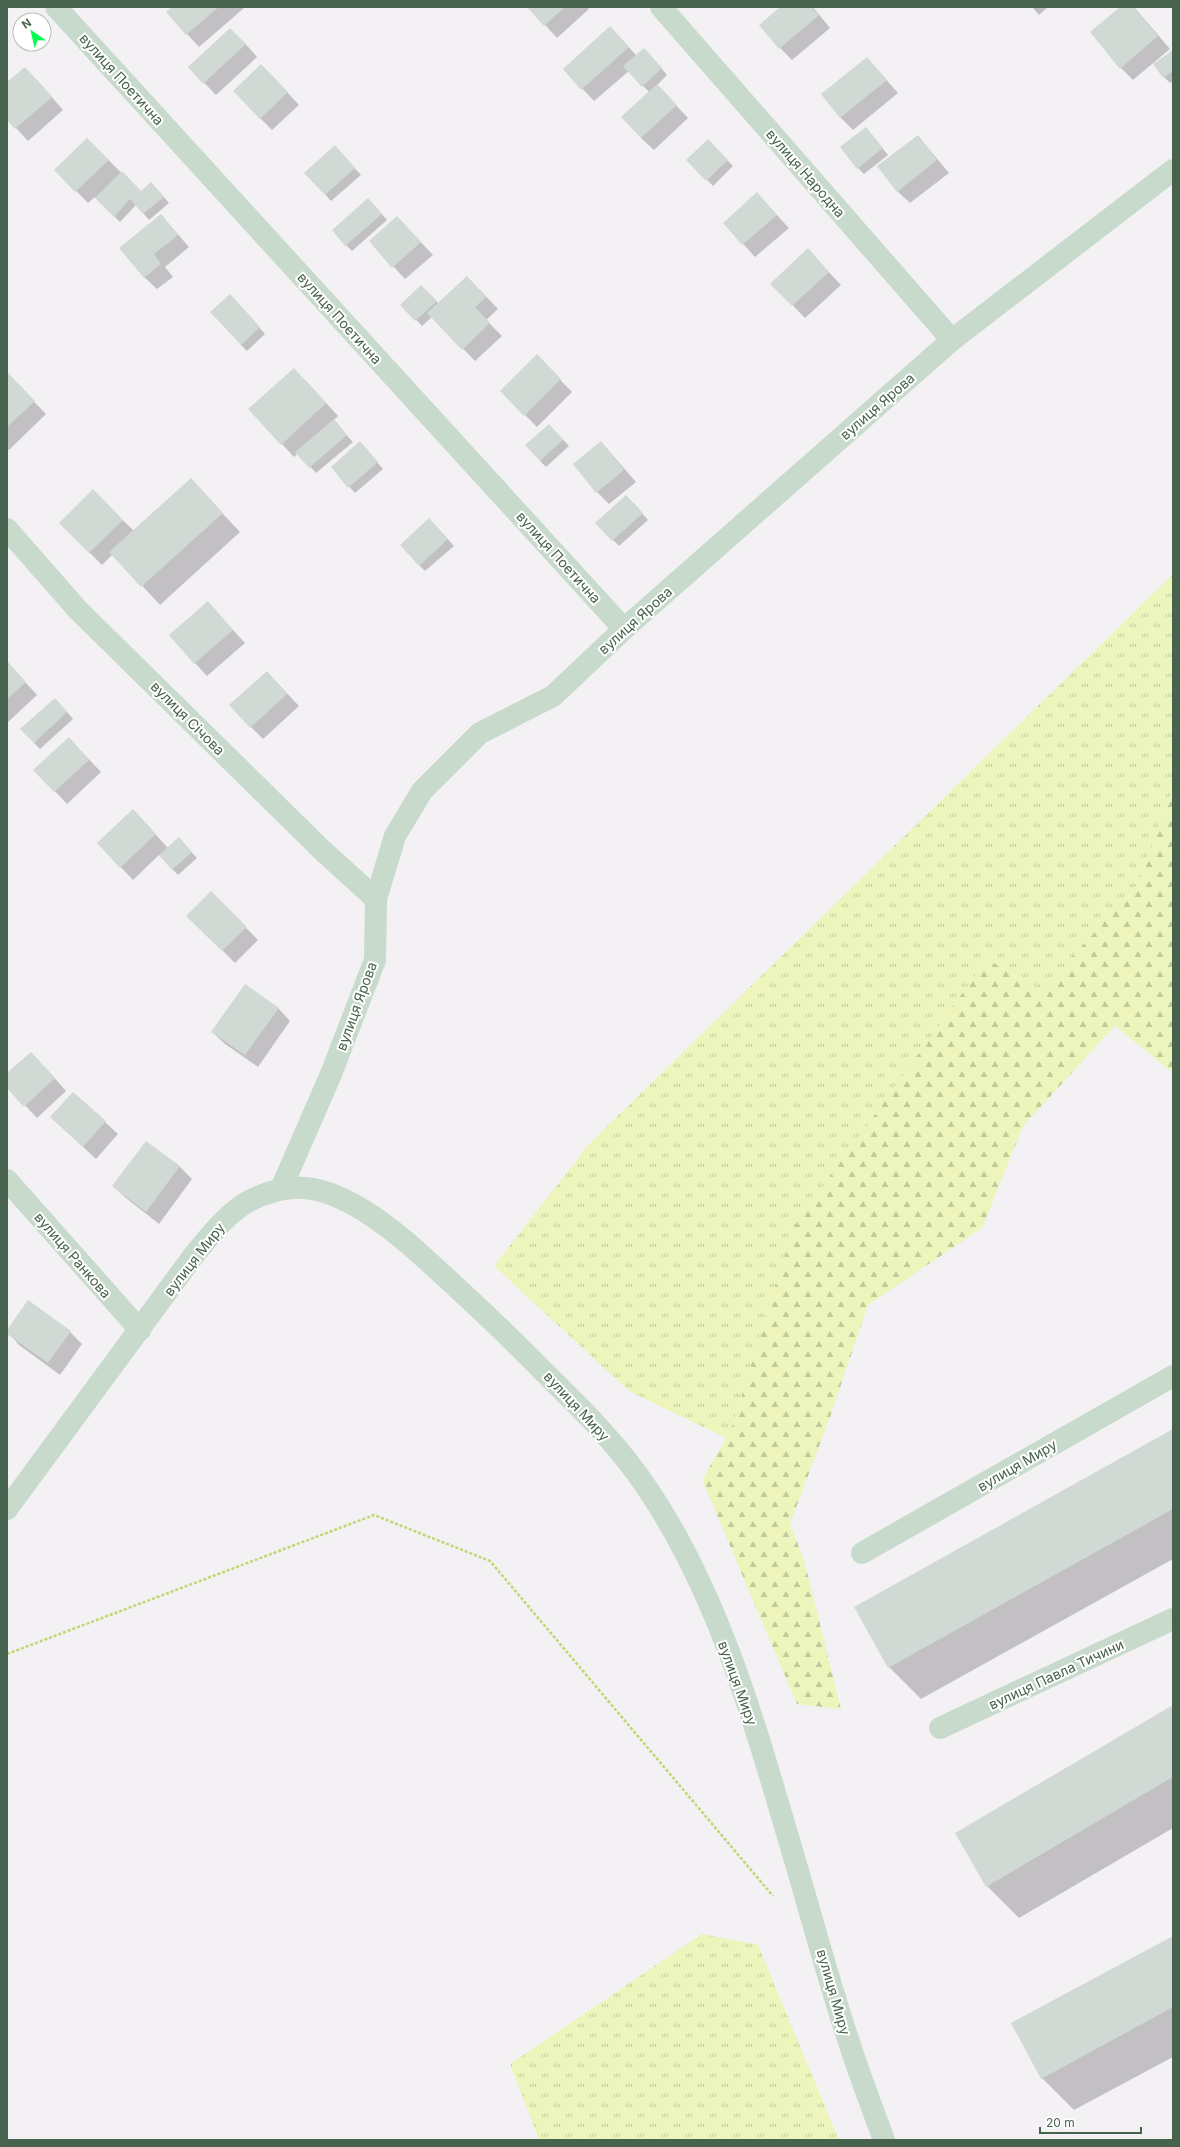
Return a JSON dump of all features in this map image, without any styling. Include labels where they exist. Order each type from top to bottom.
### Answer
[{"type":"street","name":"вулиця Поетична","points":[[56,7],[624,629]]},
{"type":"street","name":"вулиця Народна","points":[[661,7],[952,340]]},
{"type":"street","name":"вулиця Ярова","points":[[281,1189],[331,1074],[375,960],[376,899],[395,836],[422,791],[480,733],[553,696],[624,629],[952,340],[1173,170]]},
{"type":"street","name":"вулиця Січова","points":[[7,529],[78,610],[323,850],[376,899]]},
{"type":"street","name":"вулиця Ранкова","points":[[7,1180],[140,1330]]},
{"type":"street","name":"вулиця Миру","points":[[7,1509],[194,1255],[222,1221],[249,1201],[281,1189],[306,1188],[335,1196],[371,1215],[402,1236],[496,1323],[575,1402],[613,1445],[647,1488],[680,1546],[710,1606],[767,1764],[851,2048],[884,2140]]},
{"type":"street","name":"вулиця Миру","points":[[862,1553],[1173,1376]]},
{"type":"street","name":"вулиця Павла Тичини","points":[[940,1728],[1173,1619]]},
{"type":"path","points":[[7,1654],[374,1515],[490,1561],[666,1772],[772,1892],[774,1900]]},
{"type":"green space","points":[[1173,574],[1173,789],[1136,886],[1042,992],[986,959],[728,1439],[629,1391],[494,1266],[588,1145]]},
{"type":"green space","points":[[1173,789],[1173,1073],[1115,1026],[1023,1126],[982,1228],[868,1305],[830,1417],[790,1524],[804,1560],[841,1709],[797,1704],[702,1480],[731,1430],[795,1225],[987,959],[1042,991],[1136,886]]},
{"type":"green space","points":[[702,1934],[758,1945],[839,2140],[539,2140],[510,2064]]},
{"type":"building","points":[[172,7],[219,7],[186,35],[166,12]]},
{"type":"building","points":[[527,7],[565,7],[544,26]]},
{"type":"building","points":[[780,7],[812,7],[819,15],[779,49],[759,25]]},
{"type":"building","points":[[1120,7],[1134,7],[1158,36],[1120,69],[1090,32]]},
{"type":"building","points":[[610,26],[629,47],[581,90],[563,69]]},
{"type":"building","points":[[230,28],[246,44],[203,84],[188,67]]},
{"type":"building","points":[[644,48],[662,68],[642,87],[623,66]]},
{"type":"building","points":[[1173,50],[1173,71],[1163,78],[1153,64]]},
{"type":"building","points":[[867,57],[887,80],[840,118],[821,94]]},
{"type":"building","points":[[261,64],[288,92],[260,119],[233,91]]},
{"type":"building","points":[[25,67],[52,97],[15,129],[7,120],[7,82]]},
{"type":"building","points":[[657,84],[677,105],[641,138],[621,117]]},
{"type":"building","points":[[866,127],[883,148],[857,169],[840,147]]},
{"type":"building","points":[[918,135],[937,160],[897,192],[877,166]]},
{"type":"building","points":[[87,138],[109,160],[75,192],[54,170]]},
{"type":"building","points":[[708,139],[728,160],[706,181],[686,160]]},
{"type":"building","points":[[335,145],[355,168],[325,195],[304,173]]},
{"type":"building","points":[[122,171],[141,191],[151,182],[164,197],[143,214],[130,199],[114,217],[95,198]]},
{"type":"building","points":[[757,192],[777,215],[742,245],[723,223]]},
{"type":"building","points":[[368,198],[382,214],[345,246],[332,230]]},
{"type":"building","points":[[161,214],[178,235],[154,254],[161,264],[144,278],[119,248]]},
{"type":"building","points":[[397,216],[421,242],[392,268],[369,241]]},
{"type":"building","points":[[808,248],[829,272],[792,306],[770,284]]},
{"type":"building","points":[[467,276],[486,297],[475,307],[490,323],[462,350],[427,313]]},
{"type":"building","points":[[421,285],[437,301],[415,321],[400,305]]},
{"type":"building","points":[[230,294],[260,327],[241,345],[210,312]]},
{"type":"building","points":[[537,354],[561,379],[524,416],[500,391]]},
{"type":"building","points":[[294,368],[326,403],[281,445],[248,409]]},
{"type":"building","points":[[8,373],[35,401],[7,427],[7,374]]},
{"type":"building","points":[[334,419],[347,435],[309,468],[295,452]]},
{"type":"building","points":[[549,424],[563,440],[540,461],[525,445]]},
{"type":"building","points":[[360,441],[378,462],[348,488],[331,467]]},
{"type":"building","points":[[601,441],[624,470],[596,493],[573,464]]},
{"type":"building","points":[[191,478],[223,513],[141,587],[109,552]]},
{"type":"building","points":[[93,489],[123,520],[89,553],[59,523]]},
{"type":"building","points":[[626,495],[643,513],[612,541],[595,523]]},
{"type":"building","points":[[429,518],[448,539],[419,566],[400,545]]},
{"type":"building","points":[[208,601],[233,630],[194,664],[169,635]]},
{"type":"building","points":[[7,661],[26,682],[7,699]]},
{"type":"building","points":[[267,671],[287,694],[250,728],[229,705]]},
{"type":"building","points":[[55,698],[67,712],[34,743],[20,729]]},
{"type":"building","points":[[69,737],[89,760],[54,792],[33,770]]},
{"type":"building","points":[[133,809],[156,834],[120,868],[97,843]]},
{"type":"building","points":[[179,837],[192,852],[172,870],[159,855]]},
{"type":"building","points":[[211,891],[247,927],[222,951],[186,916]]},
{"type":"building","points":[[245,984],[279,1008],[245,1055],[211,1032]]},
{"type":"building","points":[[31,1052],[55,1078],[24,1107],[7,1088],[7,1073]]},
{"type":"building","points":[[73,1092],[106,1121],[83,1147],[50,1117]]},
{"type":"building","points":[[146,1141],[180,1166],[146,1212],[112,1186]]},
{"type":"building","points":[[28,1300],[71,1331],[48,1363],[7,1334],[7,1330]]},
{"type":"building","points":[[1173,1429],[1173,1509],[888,1668],[854,1607]]},
{"type":"building","points":[[1173,1705],[1173,1777],[986,1887],[955,1833]]},
{"type":"building","points":[[1173,1936],[1173,2007],[1041,2079],[1011,2023]]}]
